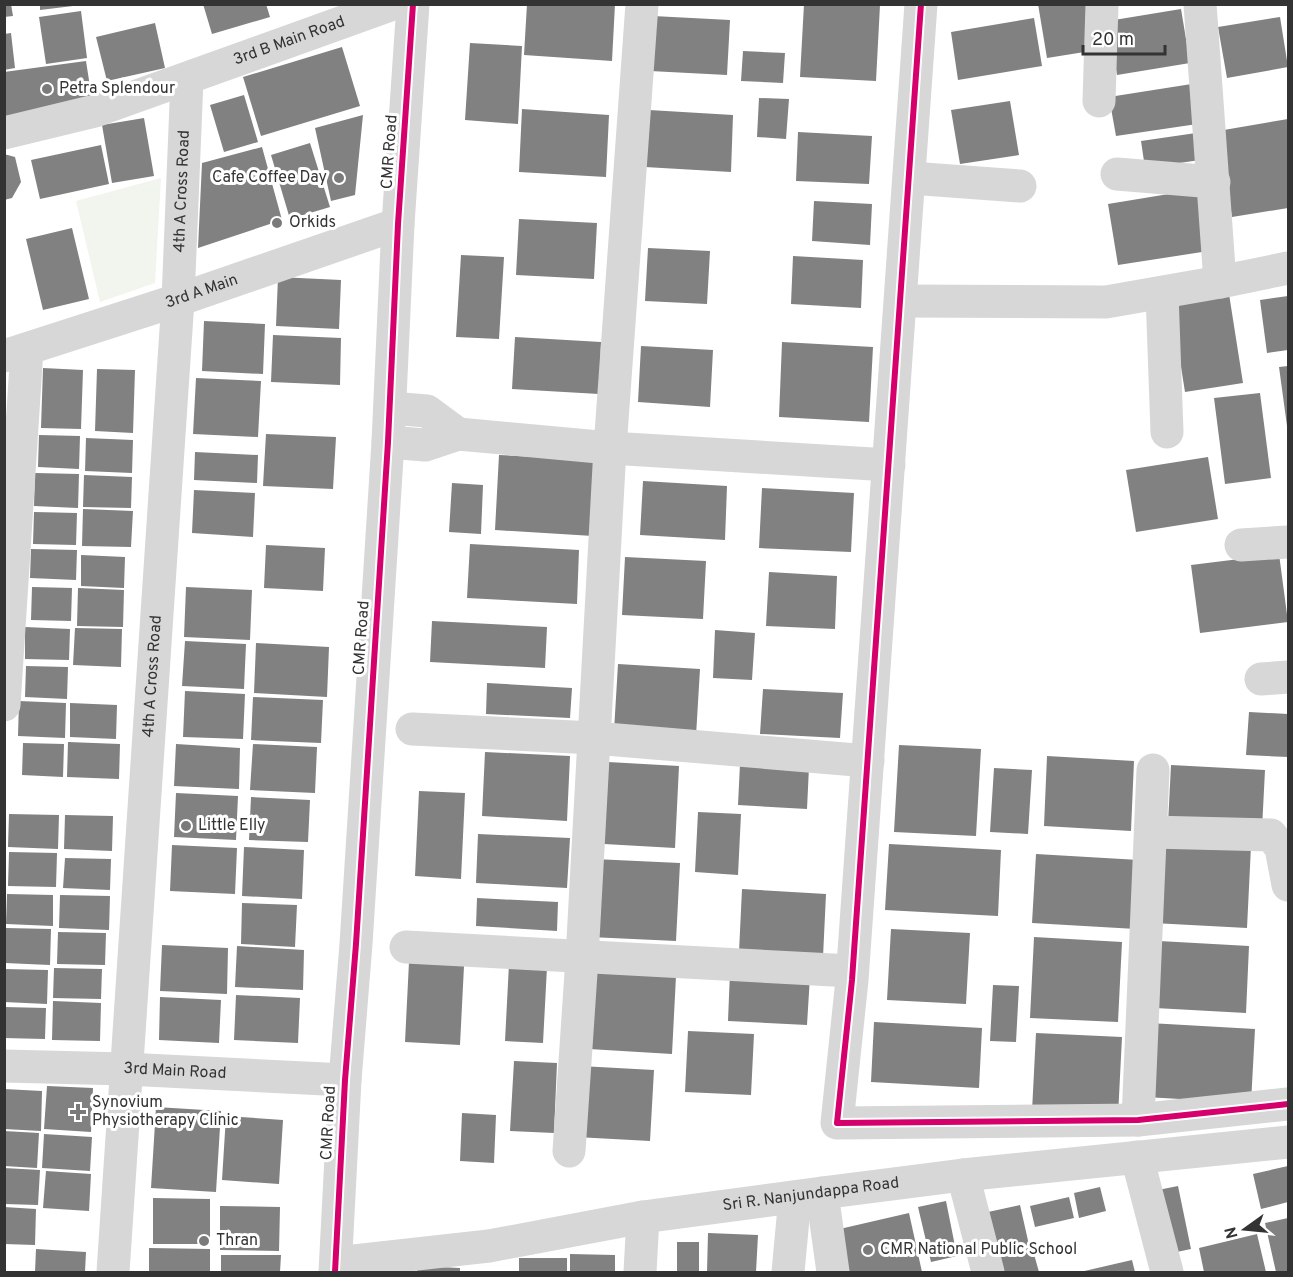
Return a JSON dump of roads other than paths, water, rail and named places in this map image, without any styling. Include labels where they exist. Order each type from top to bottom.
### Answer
[{"type":"street","name":"3rd B Main Road","points":[[4,133],[95,111],[393,4]]},
{"type":"street","name":"CMR Road","points":[[335,1268],[345,1080],[356,944],[388,442],[398,224],[413,4]]},
{"type":"street","points":[[569,1151],[610,448],[642,4]]},
{"type":"street","points":[[921,4],[868,761],[852,971],[837,1123],[1138,1119],[1288,1104]]},
{"type":"street","points":[[1099,101],[1102,4]]},
{"type":"street","points":[[1200,4],[1220,282]]},
{"type":"street","name":"4th A Cross Road","points":[[113,1272],[177,300],[187,79]]},
{"type":"street","points":[[1117,174],[1214,182]]},
{"type":"street","points":[[910,178],[1020,186]]},
{"type":"street","name":"3rd A Main","points":[[16,352],[177,300],[398,224]]},
{"type":"street","points":[[901,301],[1106,302],[1288,268]]},
{"type":"street","points":[[1162,292],[1167,432]]},
{"type":"street","points":[[4,705],[16,352]]},
{"type":"street","points":[[390,408],[427,411],[458,434]]},
{"type":"street","points":[[388,442],[425,445],[458,434],[610,448],[889,465]]},
{"type":"street","points":[[1241,545],[1288,542]]},
{"type":"street","points":[[412,729],[594,738],[868,761]]},
{"type":"street","points":[[1138,1119],[1153,770]]},
{"type":"street","points":[[1151,832],[1271,836],[1281,848],[1288,885]]},
{"type":"street","points":[[406,947],[852,971]]},
{"type":"street","name":"3rd Main Road","points":[[4,1066],[126,1069],[345,1080]]},
{"type":"street","name":"Sri R. Nanjundappa Road","points":[[335,1268],[488,1259],[643,1217],[963,1175],[1288,1142]]},
{"type":"street","points":[[1137,1157],[1167,1272]]},
{"type":"street","points":[[963,1175],[988,1272]]},
{"type":"street","points":[[788,1272],[808,1195]]},
{"type":"street","points":[[808,1195],[833,1272]]},
{"type":"street","points":[[640,1272],[643,1217]]},
{"type":"place","name":"Petra Splendour","points":[[47,89]]},
{"type":"place","name":"Cafe Coffee Day","points":[[339,178]]},
{"type":"place","name":"Orkids","points":[[277,223]]},
{"type":"place","name":"Little Elly","points":[[186,826]]},
{"type":"place","name":"Synovium Physiotherapy Clinic","points":[[78,1112]]},
{"type":"place","name":"Thran","points":[[204,1241]]},
{"type":"place","name":"CMR National Public School","points":[[868,1250]]}]
